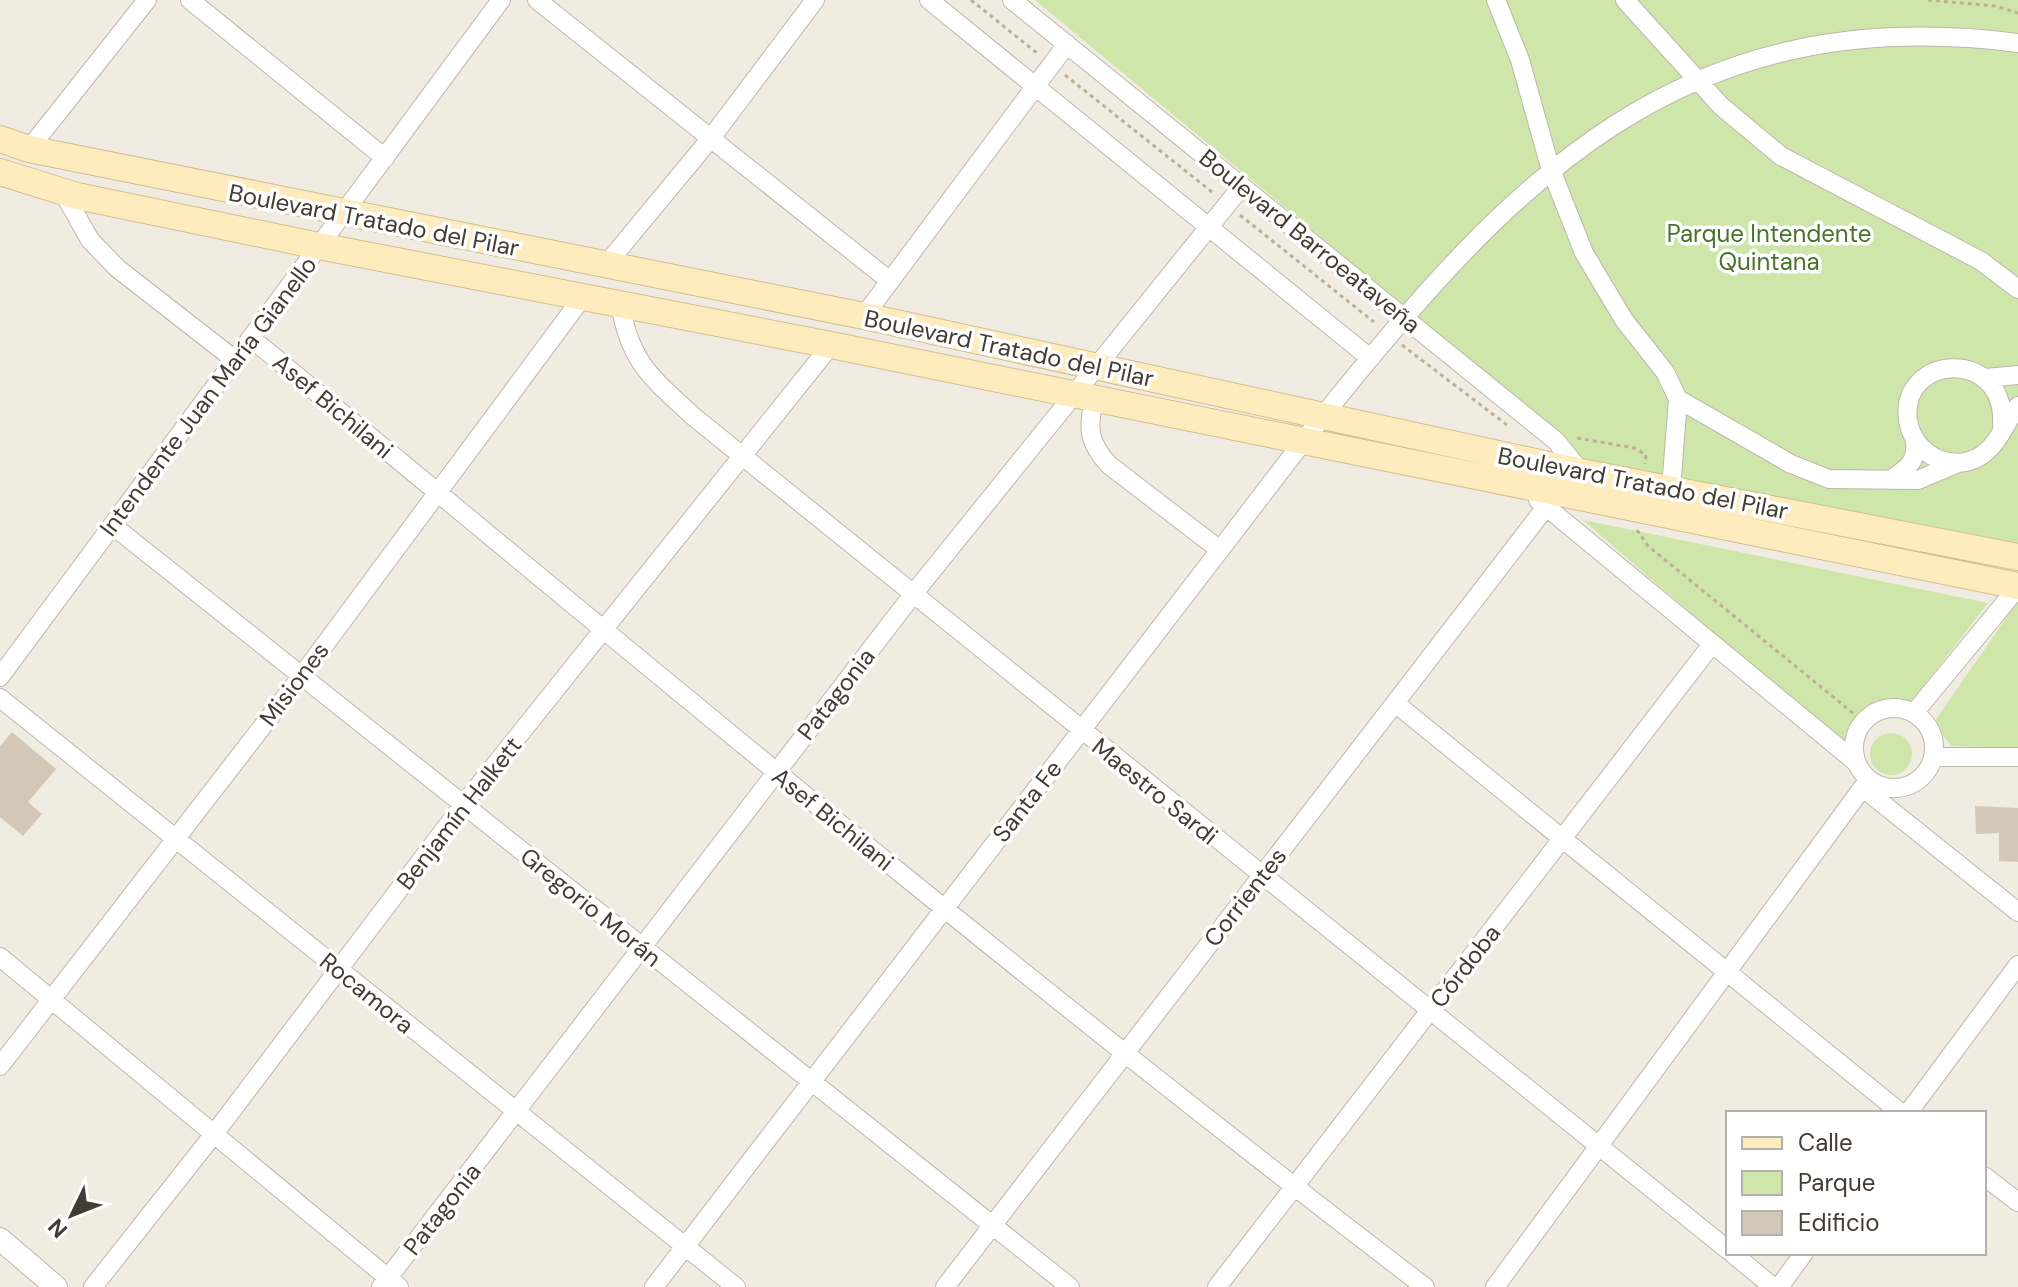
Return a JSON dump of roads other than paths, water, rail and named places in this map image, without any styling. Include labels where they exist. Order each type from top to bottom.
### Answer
[{"type":"main road","name":"Boulevard Tratado del Pilar","points":[[0,139],[29,149],[343,214],[864,316],[1422,438],[1579,484],[1668,516],[2018,587]]},
{"type":"main road","name":"Boulevard Tratado del Pilar","points":[[0,172],[63,192],[319,246],[831,345],[1521,486],[1579,484],[1671,489],[2018,557]]},
{"type":"main road","points":[[1419,466],[1422,438]]},
{"type":"main road","points":[[1668,516],[1671,489]]},
{"type":"street","points":[[29,149],[147,0]]},
{"type":"street","points":[[190,0],[385,158]]},
{"type":"street","name":"Intendente Juan María Gianello","points":[[0,677],[501,0]]},
{"type":"street","points":[[537,0],[890,281]]},
{"type":"street","points":[[605,266],[711,138],[815,0]]},
{"type":"street","points":[[929,0],[1370,358]]},
{"type":"street","name":"Boulevard Barroeataveña","points":[[1012,0],[1556,441],[1579,484]]},
{"type":"street","points":[[1496,0],[1520,60],[1550,167],[1584,253],[1624,320],[1665,372],[1678,399],[1698,413],[1803,469],[1829,479],[1918,480],[1986,452],[2018,406]]},
{"type":"street","points":[[1625,0],[1691,75],[1747,131],[1781,156],[1981,261],[2018,289]]},
{"type":"street","name":"Santa Fe","points":[[654,1287],[1322,417],[1403,317],[1493,219],[1550,167],[1609,118],[1691,75],[1757,47],[1847,31],[1921,30],[2018,43]]},
{"type":"street","points":[[864,316],[1067,44]]},
{"type":"street","name":"Patagonia","points":[[389,1284],[516,1112],[914,593],[1083,398],[1095,367],[1242,186]]},
{"type":"street","name":"Asef Bichilani","points":[[63,192],[90,240],[117,268],[235,360]]},
{"type":"street","name":"Misiones","points":[[0,1066],[303,674],[582,298]]},
{"type":"street","name":"Maestro Sardi","points":[[620,303],[626,339],[644,368],[743,457],[1261,877],[1599,1143],[1726,1248]]},
{"type":"street","name":"Asef Bichilani","points":[[251,338],[602,631],[1124,1055],[1425,1287]]},
{"type":"street","name":"Benjamín Halkett","points":[[93,1287],[214,1134],[463,805],[831,345]]},
{"type":"street","points":[[1890,480],[1909,467],[1917,454],[1907,413],[1917,385],[1943,369],[1972,370],[1986,378],[2001,400],[2002,426]]},
{"type":"street","points":[[1986,378],[2004,379],[2018,375]]},
{"type":"street","points":[[1083,398],[1095,450],[1109,465],[1220,550]]},
{"type":"street","points":[[1671,489],[1678,399]]},
{"type":"street","points":[[1915,442],[1927,454],[1957,463]]},
{"type":"street","points":[[1521,486],[1857,763]]},
{"type":"street","name":"Corrientes","points":[[945,1287],[1546,507]]},
{"type":"street","name":"Gregorio Morán","points":[[112,525],[1070,1287]]},
{"type":"street","points":[[1914,713],[2018,587]]},
{"type":"street","name":"Córdoba","points":[[1217,1287],[1712,644]]},
{"type":"street","name":"Rocamora","points":[[0,698],[736,1287]]},
{"type":"street","points":[[1395,703],[1899,1111]]},
{"type":"street","points":[[1866,784],[1907,786],[1919,779],[1933,757],[1930,730],[1914,713],[1893,708],[1866,719],[1855,742],[1857,763],[1866,784],[2018,912]]},
{"type":"street","points":[[1933,757],[2018,757]]},
{"type":"street","points":[[1495,1287],[1866,784]]},
{"type":"street","points":[[0,957],[389,1284]]},
{"type":"street","points":[[1909,1111],[2018,965]]},
{"type":"street","points":[[1986,1178],[2018,1202]]},
{"type":"street","points":[[0,1239],[56,1287]]},
{"type":"street","name":"Maestro Sardi","points":[[1735,1255],[1776,1287]]},
{"type":"street","points":[[1776,1287],[1802,1255]]},
{"type":"park label","name":"Parque Intendente Quintana","points":[[1769,247]]}]
